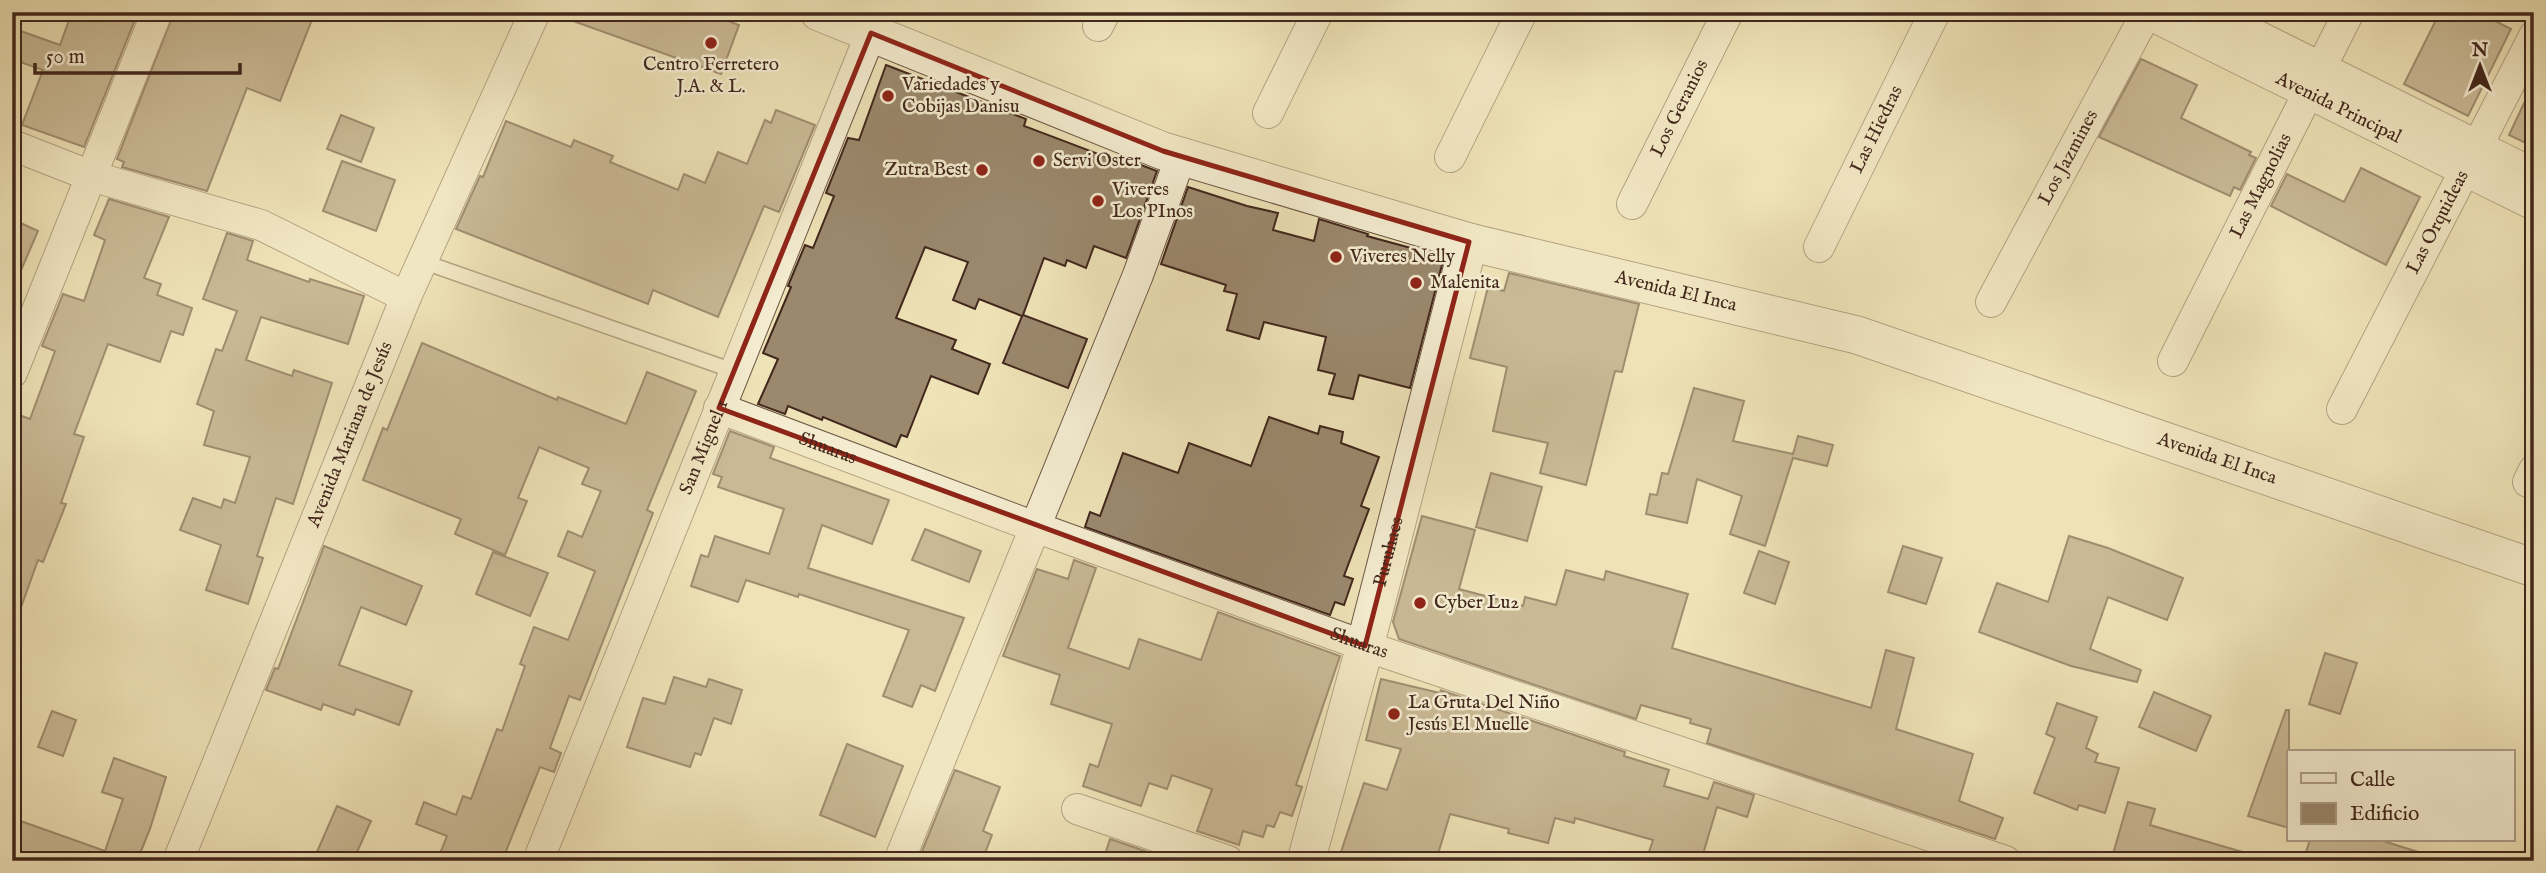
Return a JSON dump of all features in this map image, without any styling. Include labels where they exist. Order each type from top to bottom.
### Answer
[{"type":"street","points":[[12,373],[157,12]]},
{"type":"street","name":"Avenida Mariana de Jesús","points":[[178,861],[405,297],[535,12]]},
{"type":"street","name":"Avenida El Inca","points":[[819,12],[1163,151],[1469,242],[1857,335],[2534,568]]},
{"type":"street","points":[[1268,113],[1318,12]]},
{"type":"street","points":[[1450,158],[1522,12]]},
{"type":"street","name":"Los Geranios","points":[[1632,204],[1728,12]]},
{"type":"street","name":"Las Hiedras","points":[[1819,247],[1935,12]]},
{"type":"street","name":"Avenida Principal","points":[[2210,12],[2314,81]]},
{"type":"street","name":"Las Magnolias","points":[[2173,361],[2349,12]]},
{"type":"street","name":"Avenida Principal","points":[[2146,13],[2314,81],[2470,159],[2534,205]]},
{"type":"street","name":"Los Jazmines","points":[[1991,302],[2146,13]]},
{"type":"street","name":"San Miguel 1","points":[[538,861],[871,33]]},
{"type":"street","name":"Las Orquideas","points":[[2342,409],[2534,36]]},
{"type":"street","points":[[12,145],[91,176],[261,225],[405,297]]},
{"type":"street","points":[[899,861],[1138,275],[1181,156]]},
{"type":"street","name":"Avenida Principal","points":[[2470,159],[2534,174]]},
{"type":"street","name":"Puruhaes","points":[[1306,861],[1365,646],[1469,242]]},
{"type":"street","name":"Shuaras","points":[[719,408],[1035,527],[1365,646],[2005,861]]},
{"type":"street","points":[[1077,809],[1228,861]]},
{"type":"lane","points":[[421,261],[734,371]]},
{"type":"highlighted area","points":[[871,33],[1163,151],[1469,242],[1365,646],[719,408]]},
{"type":"building","points":[[72,12],[138,12],[84,147],[22,125],[43,70],[12,59],[12,28],[60,45]]},
{"type":"building","points":[[174,12],[315,12],[280,101],[247,88],[207,191],[122,167],[124,162],[117,159]]},
{"type":"building","points":[[557,12],[704,12],[739,25],[721,74],[556,15]]},
{"type":"building","points":[[2440,12],[2477,12],[2511,29],[2468,116],[2404,84]]},
{"type":"building","points":[[2141,59],[2197,85],[2181,118],[2251,152],[2249,155],[2256,158],[2240,190],[2234,187],[2230,196],[2099,137]]},
{"type":"building","points":[[886,65],[1026,119],[1024,126],[1127,165],[1128,160],[1157,171],[1126,258],[1094,246],[1086,268],[1067,260],[1065,266],[1044,258],[1023,315],[1087,339],[1068,388],[1003,363],[1022,316],[979,299],[975,309],[953,300],[968,262],[925,247],[896,318],[956,340],[952,349],[990,364],[978,394],[931,376],[907,437],[901,435],[896,447],[823,417],[822,420],[788,406],[785,414],[758,404],[778,359],[763,353],[791,287],[788,286],[805,245],[813,248],[834,196],[826,193],[848,138],[859,140]]},
{"type":"building","points":[[2534,82],[2534,147],[2509,135]]},
{"type":"building","points":[[776,110],[815,125],[779,212],[764,206],[718,317],[653,290],[648,304],[456,229],[480,176],[483,177],[506,121],[571,147],[574,140],[613,156],[610,162],[678,190],[684,174],[705,183],[718,152],[747,164],[765,120],[771,123]]},
{"type":"building","points":[[341,115],[374,128],[361,162],[327,149]]},
{"type":"building","points":[[342,161],[395,180],[376,231],[323,211]]},
{"type":"building","points":[[2361,168],[2420,197],[2386,265],[2271,206],[2287,174],[2344,202]]},
{"type":"building","points":[[1188,187],[1278,213],[1273,230],[1314,241],[1319,219],[1368,234],[1367,236],[1444,257],[1410,388],[1359,375],[1353,399],[1329,394],[1335,374],[1318,370],[1326,337],[1264,322],[1259,339],[1227,330],[1237,294],[1224,291],[1226,285],[1161,264]]},
{"type":"building","points":[[109,199],[169,217],[144,278],[161,284],[157,295],[192,308],[183,335],[171,331],[160,362],[108,344],[74,434],[84,437],[61,503],[66,504],[43,562],[38,560],[15,624],[12,624],[12,446],[22,416],[30,419],[55,351],[42,346],[63,294],[84,301],[105,240],[94,235]]},
{"type":"building","points":[[12,219],[38,231],[12,291]]},
{"type":"building","points":[[227,233],[253,241],[247,260],[309,282],[310,279],[364,296],[348,344],[261,317],[246,360],[292,376],[294,370],[332,383],[293,504],[276,498],[257,556],[263,558],[248,604],[206,590],[221,545],[180,530],[193,498],[221,508],[224,499],[235,503],[250,457],[204,445],[214,411],[197,404],[216,349],[222,351],[237,311],[203,299]]},
{"type":"building","points":[[1509,273],[1639,304],[1622,372],[1615,371],[1586,485],[1540,473],[1548,443],[1493,431],[1507,367],[1470,358],[1488,287],[1504,291]]},
{"type":"building","points":[[422,343],[557,400],[558,397],[626,424],[647,372],[696,391],[647,510],[653,513],[580,700],[569,696],[550,748],[561,753],[554,772],[540,767],[502,861],[437,861],[447,836],[416,824],[424,802],[456,815],[463,796],[471,799],[497,729],[502,731],[525,666],[520,664],[534,627],[568,640],[595,571],[558,556],[568,531],[582,537],[601,491],[582,484],[589,468],[539,447],[518,498],[527,501],[505,555],[455,534],[461,519],[363,480],[383,428],[387,430]]},
{"type":"building","points":[[1694,388],[1744,401],[1733,441],[1793,454],[1798,436],[1833,445],[1827,466],[1793,458],[1765,546],[1730,534],[1742,496],[1697,479],[1687,523],[1646,514],[1650,494],[1657,495],[1662,473],[1668,474]]},
{"type":"building","points":[[1269,417],[1318,434],[1320,426],[1343,432],[1341,443],[1379,457],[1361,506],[1369,509],[1344,576],[1353,579],[1344,605],[1335,602],[1330,615],[1085,527],[1090,512],[1100,516],[1123,453],[1178,473],[1189,443],[1251,466]]},
{"type":"building","points":[[730,431],[774,447],[770,458],[889,500],[872,544],[822,525],[808,568],[964,618],[935,691],[921,685],[912,707],[883,696],[909,630],[799,594],[798,597],[746,580],[738,602],[691,586],[701,555],[708,557],[715,536],[769,554],[784,509],[718,487],[722,477],[713,474]]},
{"type":"building","points":[[1491,473],[1542,487],[1527,541],[1476,527]]},
{"type":"building","points":[[1422,516],[1475,530],[1459,589],[1523,606],[1525,597],[1556,605],[1566,570],[1604,580],[1606,571],[1688,594],[1672,648],[1871,708],[1886,650],[1914,658],[1896,729],[1973,754],[1959,801],[2003,818],[1995,839],[1707,743],[1711,729],[1690,723],[1691,719],[1641,705],[1636,719],[1399,639],[1393,622]]},
{"type":"building","points":[[925,529],[981,551],[969,582],[912,560]]},
{"type":"building","points":[[2069,536],[2108,548],[2183,578],[2167,620],[2108,597],[2090,649],[2141,670],[2137,682],[2071,666],[1979,632],[1997,583],[2048,602]]},
{"type":"building","points":[[324,546],[422,586],[406,625],[361,607],[339,665],[412,691],[399,725],[356,709],[354,715],[323,704],[321,710],[266,690],[275,668],[278,669]]},
{"type":"building","points":[[1903,546],[1942,558],[1926,604],[1888,592]]},
{"type":"building","points":[[1759,551],[1789,562],[1775,604],[1744,593]]},
{"type":"building","points":[[493,552],[548,573],[530,616],[476,594]]},
{"type":"building","points":[[1074,560],[1096,568],[1068,648],[1129,669],[1139,639],[1201,660],[1218,612],[1340,656],[1296,785],[1302,787],[1292,816],[1280,812],[1274,827],[1267,825],[1263,837],[1243,831],[1239,845],[1197,831],[1212,789],[1172,775],[1167,789],[1149,783],[1141,806],[1083,786],[1090,764],[1098,767],[1112,724],[1051,704],[1060,675],[1003,656],[1037,569],[1068,579]]},
{"type":"building","points":[[2325,653],[2357,663],[2340,714],[2309,704]]},
{"type":"building","points":[[674,677],[706,687],[709,679],[742,690],[731,724],[714,718],[701,755],[695,753],[690,767],[627,747],[643,698],[665,704]]},
{"type":"building","points":[[1381,679],[1444,694],[1440,690],[1625,752],[1624,756],[1669,770],[1664,786],[1708,799],[1714,782],[1754,795],[1747,817],[1717,807],[1701,861],[1646,861],[1653,840],[1575,818],[1574,823],[1555,818],[1548,843],[1508,833],[1509,829],[1450,814],[1436,861],[1338,861],[1364,783],[1387,790],[1401,749],[1366,740]]},
{"type":"building","points":[[2154,692],[2211,716],[2196,751],[2139,727]]},
{"type":"building","points":[[2057,703],[2097,717],[2086,748],[2098,754],[2095,762],[2119,768],[2105,813],[2079,805],[2077,810],[2034,793],[2055,738],[2046,734]]},
{"type":"building","points":[[2286,710],[2289,710],[2287,827],[2248,816]]},
{"type":"building","points":[[52,711],[76,720],[63,756],[38,747]]},
{"type":"building","points":[[847,744],[903,766],[875,837],[820,815]]},
{"type":"building","points":[[114,758],[166,777],[137,861],[64,861],[48,856],[46,861],[12,861],[12,818],[105,851],[123,799],[102,792]]},
{"type":"building","points":[[955,770],[1000,787],[983,831],[992,835],[982,861],[918,861]]},
{"type":"building","points":[[2128,802],[2155,809],[2150,825],[2253,855],[2252,861],[2111,861]]},
{"type":"building","points":[[337,806],[371,821],[353,861],[313,861]]},
{"type":"building","points":[[1110,839],[1174,861],[1103,861]]},
{"type":"building","points":[[2309,842],[2386,842],[2431,856],[2430,861],[2303,861]]},
{"type":"place","name":"Centro Ferretero J.A. & L.","points":[[711,43]]},
{"type":"place","name":"Variedades y Cobijas Danisu","points":[[888,96]]},
{"type":"place","name":"Servi Oster","points":[[1039,161]]},
{"type":"place","name":"Zutra Best","points":[[982,170]]},
{"type":"place","name":"Viveres Los PInos","points":[[1098,201]]},
{"type":"place","name":"Viveres Nelly","points":[[1336,257]]},
{"type":"place","name":"Malenita","points":[[1416,283]]},
{"type":"place","name":"Cyber Lu2","points":[[1420,603]]},
{"type":"place","name":"La Gruta Del Niño Jesús El Muelle","points":[[1394,714]]}]
